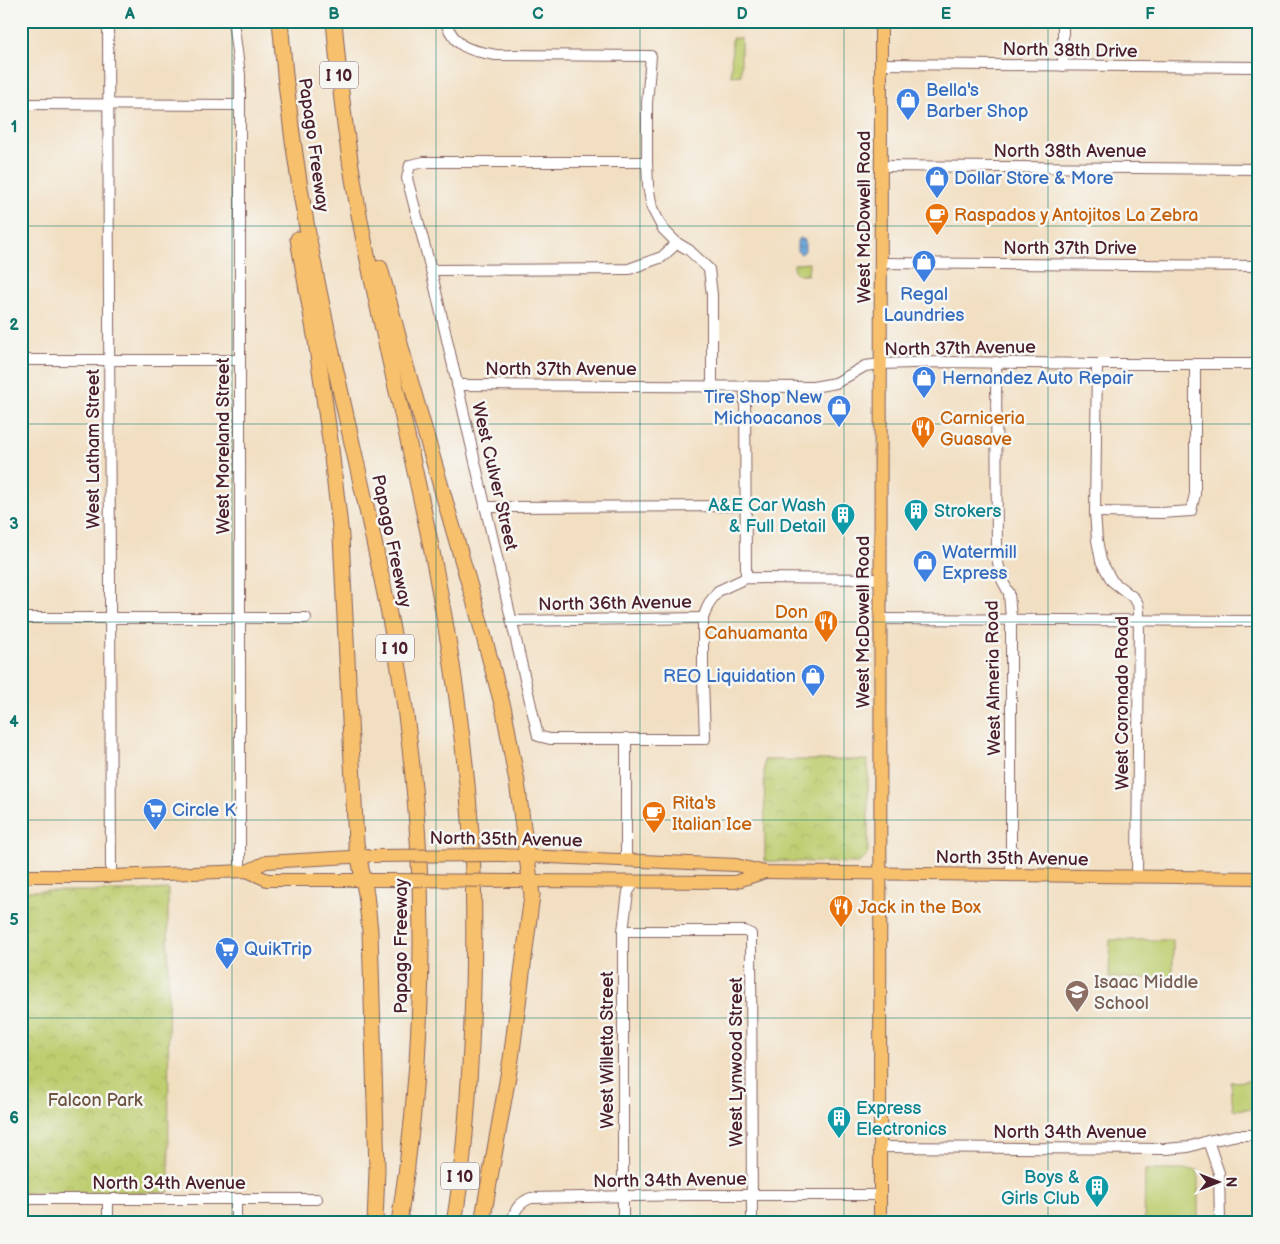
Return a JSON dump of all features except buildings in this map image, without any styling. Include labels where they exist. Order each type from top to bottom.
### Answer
[{"type":"highway","name":"Papago Freeway","points":[[280,21],[285,80],[310,245],[329,342],[378,561],[396,655],[409,743],[421,902],[422,970],[416,1085],[399,1223]]},
{"type":"highway","name":"Papago Freeway","points":[[334,21],[339,81],[359,210],[434,566],[454,676],[464,754],[471,834],[473,973],[466,1119],[454,1223]]},
{"type":"highway","points":[[285,80],[294,215],[317,351],[341,536],[356,843],[358,856],[369,880],[378,1170],[375,1223]]},
{"type":"highway","points":[[346,129],[404,357],[478,611],[504,711],[521,855],[531,880],[532,895],[512,1059],[482,1223]]},
{"type":"main road","name":"West McDowell Road","points":[[880,1223],[881,21]]},
{"type":"main road","name":"North 35th Avenue","points":[[21,876],[110,876],[244,871],[266,862],[358,856],[521,855],[736,865],[765,872],[1259,878]]},
{"type":"main road","name":"North 35th Avenue","points":[[244,871],[267,880],[735,882],[765,872]]},
{"type":"street","name":"West Latham Street","points":[[108,21],[110,876]]},
{"type":"street","name":"West Moreland Street","points":[[233,21],[239,57],[240,105],[240,619],[244,871]]},
{"type":"street","points":[[445,21],[450,34],[459,45],[478,52],[496,55],[652,56],[647,103],[648,184],[652,208],[663,229],[677,243],[689,250],[708,269],[712,296],[712,385]]},
{"type":"street","points":[[1063,21],[1063,66]]},
{"type":"street","name":"North 38th Drive","points":[[881,64],[1259,67]]},
{"type":"street","points":[[21,104],[240,105]]},
{"type":"street","name":"West Culver Street","points":[[626,738],[550,739],[538,736],[431,270],[407,178],[410,165],[424,162],[647,162]]},
{"type":"street","name":"North 38th Avenue","points":[[881,166],[1259,169]]},
{"type":"street","points":[[431,270],[629,269],[662,257],[677,243]]},
{"type":"street","name":"North 37th Drive","points":[[881,263],[1259,266]]},
{"type":"street","points":[[21,360],[239,360]]},
{"type":"street","name":"North 37th Avenue","points":[[457,385],[808,387],[825,386],[845,379],[865,366],[881,364],[996,362],[1259,364]]},
{"type":"street","name":"West Almeria Road","points":[[996,362],[997,558],[1002,580],[1009,593],[1011,619],[1012,875]]},
{"type":"street","name":"West Coronado Road","points":[[1097,364],[1095,512],[1101,561],[1112,581],[1134,598],[1138,604],[1137,877]]},
{"type":"street","points":[[1095,512],[1161,513],[1190,511],[1195,494],[1195,364]]},
{"type":"street","points":[[745,386],[746,578]]},
{"type":"street","points":[[485,507],[746,506]]},
{"type":"street","name":"North 36th Avenue","points":[[512,621],[703,618],[709,603],[718,591],[746,578],[880,579]]},
{"type":"street","points":[[21,618],[306,618]]},
{"type":"street","points":[[626,860],[626,738],[705,739],[703,618]]},
{"type":"street","points":[[880,619],[1259,621]]},
{"type":"street","name":"West Willetta Street","points":[[623,1223],[623,932],[628,892],[635,881]]},
{"type":"street","name":"West Lynwood Street","points":[[623,932],[745,931],[752,936],[752,1223]]},
{"type":"street","name":"North 34th Avenue","points":[[880,1147],[1166,1149],[1188,1147],[1237,1135],[1259,1135]]},
{"type":"street","points":[[1208,1141],[1219,1173],[1220,1223]]},
{"type":"street","name":"North 34th Avenue","points":[[511,1223],[515,1210],[522,1202],[532,1198],[880,1195]]},
{"type":"street","points":[[236,1199],[236,1223]]},
{"type":"street","name":"North 34th Avenue","points":[[21,1200],[317,1199]]},
{"type":"street","points":[[108,1200],[108,1223]]},
{"type":"green space","points":[[732,38],[741,38],[741,75],[731,76]]},
{"type":"green space","points":[[809,263],[808,275],[799,275],[794,271],[794,264]]},
{"type":"green space","points":[[764,760],[868,760],[868,854],[859,863],[765,861]]},
{"type":"green space","name":"Falcon Park","points":[[168,889],[169,1192],[21,1193],[21,891]]},
{"type":"green space","points":[[1110,940],[1173,940],[1173,979],[1109,978]]},
{"type":"green space","points":[[1259,1080],[1259,1108],[1233,1110],[1231,1082]]},
{"type":"green space","points":[[1145,1170],[1198,1170],[1198,1223],[1144,1223]]},
{"type":"water","points":[[800,238],[805,240],[805,251],[801,254],[797,251],[797,241]]},
{"type":"place","name":"Bella's Barber Shop","points":[[908,121]]},
{"type":"place","name":"Dollar Store & More","points":[[937,199]]},
{"type":"place","name":"Raspados y Antojitos La Zebra","points":[[937,236]]},
{"type":"place","name":"Regal Laundries","points":[[924,283]]},
{"type":"place","name":"Hernandez Auto Repair","points":[[924,399]]},
{"type":"place","name":"Tire Shop New Michoacanos","points":[[839,428]]},
{"type":"place","name":"Carniceria Guasave","points":[[923,449]]},
{"type":"place","name":"Strokers","points":[[916,532]]},
{"type":"place","name":"A&E Car Wash & Full Detail","points":[[843,536]]},
{"type":"place","name":"Watermill Express","points":[[925,583]]},
{"type":"place","name":"Don Cahuamanta","points":[[826,643]]},
{"type":"place","name":"REO Liquidation","points":[[813,697]]},
{"type":"place","name":"Circle K","points":[[155,831]]},
{"type":"place","name":"Rita's Italian Ice","points":[[654,834]]},
{"type":"place","name":"Jack in the Box","points":[[841,928]]},
{"type":"place","name":"QuikTrip","points":[[227,970]]},
{"type":"place","name":"Isaac Middle School","points":[[1077,1013]]},
{"type":"place","name":"Express Electronics","points":[[839,1139]]},
{"type":"place","name":"Boys & Girls Club","points":[[1097,1208]]}]
